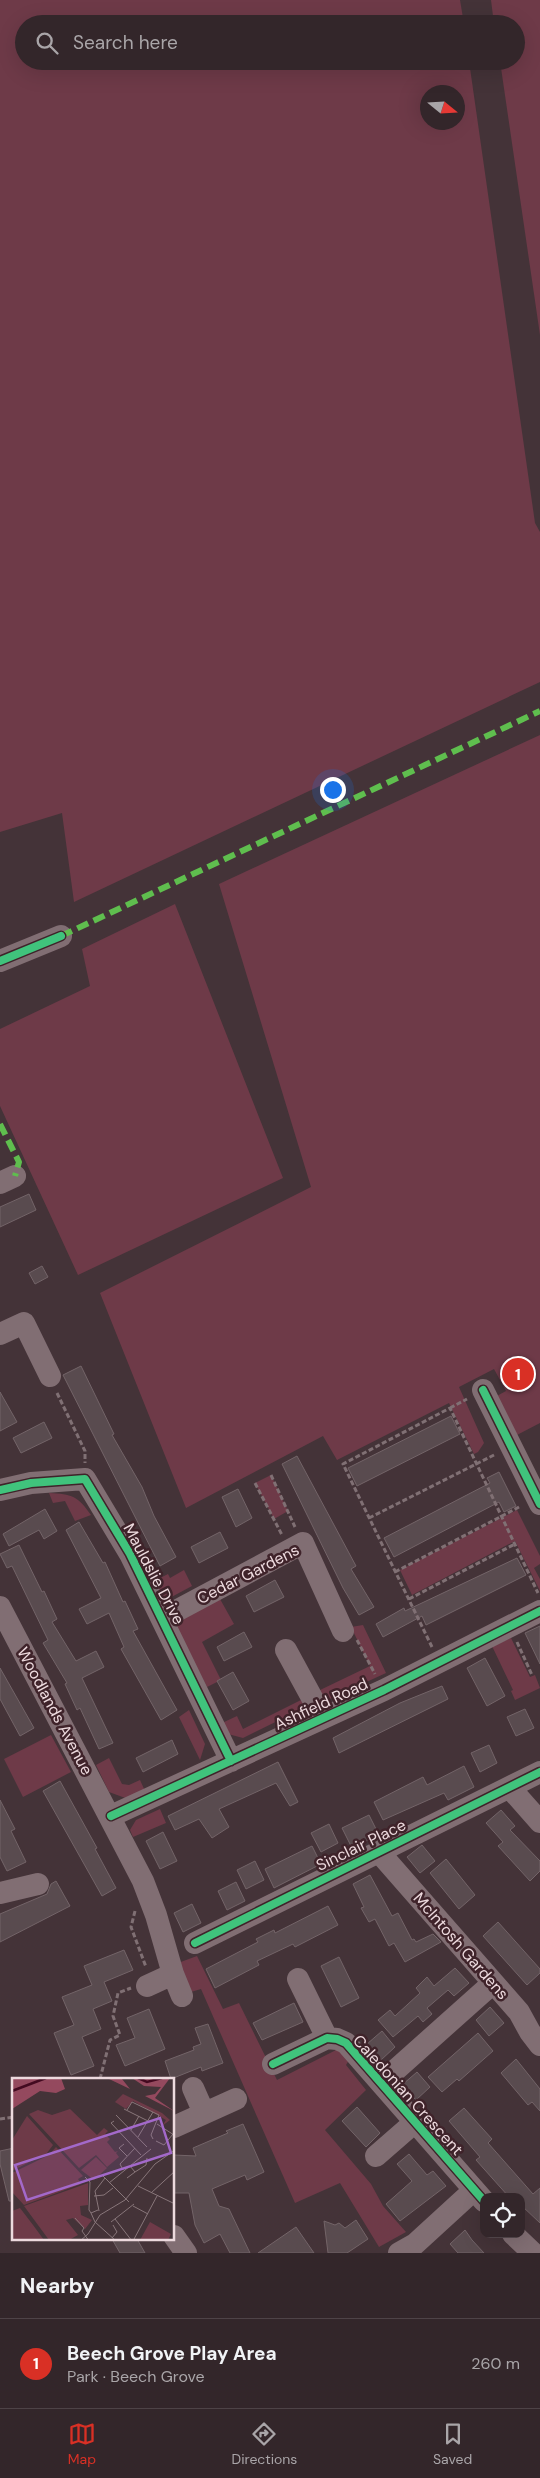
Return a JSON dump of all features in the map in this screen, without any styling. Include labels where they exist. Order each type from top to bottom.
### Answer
[{"type":"street","points":[[0,961],[61,936]]},
{"type":"street","points":[[0,1334],[24,1323],[50,1376]]},
{"type":"street","points":[[484,1390],[540,1504]]},
{"type":"street","points":[[0,1490],[31,1483],[85,1480]]},
{"type":"street","name":"Mauldslie Drive","points":[[85,1480],[130,1554],[163,1618],[231,1761]]},
{"type":"street","name":"Cedar Gardens","points":[[163,1618],[297,1547],[343,1631]]},
{"type":"street","name":"Ashfield Road","points":[[110,1816],[384,1690],[540,1611]]},
{"type":"street","name":"Woodlands Avenue","points":[[1,1612],[143,1881],[182,1996]]},
{"type":"street","points":[[286,1650],[322,1718]]},
{"type":"street","name":"Sinclair Place","points":[[195,1944],[378,1851],[540,1772]]},
{"type":"street","points":[[510,1788],[540,1822]]},
{"type":"street","name":"McIntosh Gardens","points":[[378,1851],[519,2012],[540,2045]]},
{"type":"street","points":[[0,1893],[38,1884]]},
{"type":"street","points":[[145,1984],[173,1974]]},
{"type":"street","name":"Caledonian Crescent","points":[[298,1979],[327,2038]]},
{"type":"street","name":"Caledonian Crescent","points":[[381,2083],[493,1983]]},
{"type":"street","name":"Caledonian Crescent","points":[[273,2064],[327,2038],[337,2039],[346,2044],[479,2196]]},
{"type":"street","points":[[193,2088],[204,2113]]},
{"type":"street","points":[[175,2127],[236,2098]]},
{"type":"street","points":[[376,2156],[415,2122]]},
{"type":"street","points":[[399,2253],[415,2244],[479,2196]]},
{"type":"street","points":[[175,2237],[186,2253]]},
{"type":"street","points":[[517,2238],[533,2253]]},
{"type":"path","points":[[50,1376],[85,1451],[85,1480]]},
{"type":"path","points":[[439,1662],[343,1464],[450,1408],[540,1598]]},
{"type":"path","points":[[369,1518],[476,1464]]},
{"type":"path","points":[[271,1475],[297,1547]]},
{"type":"path","points":[[255,1483],[297,1547]]},
{"type":"path","points":[[395,1572],[501,1516]]},
{"type":"path","points":[[408,1599],[515,1544]]},
{"type":"path","points":[[510,1626],[532,1675]]},
{"type":"path","points":[[343,1631],[350,1627],[384,1690]]},
{"type":"path","points":[[100,2078],[110,2040],[120,2035],[113,2016],[118,1993],[145,1984],[140,1978],[149,1975],[131,1927],[143,1881]]},
{"type":"shaded area","points":[[0,0],[460,0],[462,15],[15,15],[15,70],[470,70],[535,523],[540,532],[540,682],[74,902],[62,813],[0,832]]},
{"type":"shaded area","points":[[491,0],[540,0],[540,335],[501,70],[525,70],[525,15],[493,15]]},
{"type":"shaded area","points":[[540,735],[540,1423],[515,1436],[495,1397],[506,1391],[494,1369],[459,1387],[484,1443],[478,1452],[474,1454],[449,1403],[337,1460],[323,1436],[186,1508],[100,1293],[311,1187],[219,884]]},
{"type":"shaded area","points":[[175,904],[283,1178],[78,1275],[0,1106],[0,1029],[90,986],[82,949]]},
{"type":"shaded area","points":[[271,1475],[288,1511],[274,1519],[255,1483]]},
{"type":"shaded area","points":[[49,1493],[74,1497],[91,1515],[75,1521],[65,1501],[53,1503]]},
{"type":"shaded area","points":[[517,1510],[540,1556],[540,1564],[534,1568],[540,1579],[540,1591],[515,1541],[412,1595],[400,1570]]},
{"type":"shaded area","points":[[184,1570],[192,1586],[164,1601],[154,1581],[168,1574],[170,1578]]},
{"type":"shaded area","points":[[220,1599],[234,1624],[202,1642],[221,1680],[207,1687],[174,1623]]},
{"type":"shaded area","points":[[363,1625],[386,1673],[323,1702],[318,1691],[370,1666],[351,1627]]},
{"type":"shaded area","points":[[511,1638],[530,1677],[535,1675],[540,1688],[515,1700],[511,1691],[513,1690],[492,1646]]},
{"type":"shaded area","points":[[303,1699],[306,1707],[243,1738],[228,1734],[222,1723],[237,1716],[243,1729]]},
{"type":"shaded area","points":[[189,1710],[205,1744],[200,1760],[179,1717]]},
{"type":"shaded area","points":[[51,1735],[71,1772],[23,1797],[4,1759]]},
{"type":"shaded area","points":[[109,1758],[122,1784],[129,1785],[140,1780],[145,1791],[128,1799],[109,1792],[96,1765]]},
{"type":"shaded area","points":[[160,1809],[166,1823],[133,1837],[130,1830],[136,1820]]},
{"type":"shaded area","points":[[197,1956],[223,2009],[239,2003],[277,2080],[338,2049],[349,2060],[346,2065],[366,2090],[325,2130],[371,2184],[383,2206],[406,2232],[379,2247],[340,2183],[295,2203],[201,1989],[191,1992],[178,1963]]},
{"type":"building","points":[[29,1194],[36,1210],[0,1227],[0,1207]]},
{"type":"building","points":[[42,1266],[48,1277],[35,1284],[29,1273]]},
{"type":"building","points":[[81,1366],[114,1434],[112,1435],[142,1487],[154,1516],[176,1557],[160,1566],[63,1375]]},
{"type":"building","points":[[0,1392],[17,1422],[0,1431]]},
{"type":"building","points":[[451,1416],[460,1434],[357,1486],[348,1468]]},
{"type":"building","points":[[44,1422],[52,1438],[21,1453],[13,1438]]},
{"type":"building","points":[[297,1456],[356,1566],[351,1569],[374,1607],[359,1615],[343,1588],[282,1464]]},
{"type":"building","points":[[499,1472],[516,1506],[504,1512],[499,1502],[394,1557],[384,1538],[490,1483],[487,1478]]},
{"type":"building","points":[[238,1489],[252,1518],[236,1527],[222,1497]]},
{"type":"building","points":[[45,1509],[57,1531],[44,1539],[39,1530],[9,1546],[3,1534]]},
{"type":"building","points":[[79,1522],[103,1563],[105,1562],[123,1602],[125,1601],[138,1629],[133,1631],[177,1710],[161,1720],[121,1649],[124,1647],[109,1613],[87,1624],[79,1609],[101,1598],[66,1530]]},
{"type":"building","points":[[220,1532],[228,1548],[199,1563],[191,1547]]},
{"type":"building","points":[[19,1545],[57,1619],[52,1622],[76,1661],[96,1651],[104,1667],[82,1678],[113,1743],[99,1749],[80,1708],[77,1710],[65,1684],[67,1683],[43,1643],[48,1640],[12,1566],[7,1568],[0,1554]]},
{"type":"building","points":[[517,1558],[526,1575],[426,1625],[422,1616],[383,1637],[376,1624],[404,1608],[405,1611]]},
{"type":"building","points":[[275,1580],[284,1597],[254,1612],[246,1596]]},
{"type":"building","points":[[540,1626],[540,1664],[525,1633]]},
{"type":"building","points":[[244,1632],[252,1647],[224,1661],[217,1647]]},
{"type":"building","points":[[485,1658],[505,1696],[487,1706],[467,1668]]},
{"type":"building","points":[[0,1668],[34,1728],[20,1736],[0,1699]]},
{"type":"building","points":[[233,1672],[249,1701],[233,1710],[217,1681]]},
{"type":"building","points":[[442,1686],[448,1699],[339,1753],[333,1738],[400,1703]]},
{"type":"building","points":[[525,1709],[534,1728],[516,1736],[507,1717]]},
{"type":"building","points":[[172,1740],[178,1754],[143,1772],[136,1758]]},
{"type":"building","points":[[489,1745],[497,1763],[480,1772],[471,1753]]},
{"type":"building","points":[[278,1762],[298,1802],[290,1806],[276,1783],[219,1809],[229,1827],[212,1838],[199,1819],[175,1830],[168,1816]]},
{"type":"building","points":[[464,1766],[474,1787],[448,1800],[444,1793],[383,1820],[374,1802],[423,1777],[427,1785]]},
{"type":"building","points":[[60,1781],[97,1848],[95,1849],[116,1888],[102,1896],[43,1791]]},
{"type":"building","points":[[0,1800],[15,1829],[11,1831],[26,1862],[7,1871],[0,1857]]},
{"type":"building","points":[[501,1810],[515,1826],[510,1830],[540,1861],[540,1871],[530,1881],[498,1846],[503,1842],[486,1823]]},
{"type":"building","points":[[369,1815],[379,1835],[352,1848],[342,1828]]},
{"type":"building","points":[[329,1824],[338,1843],[321,1852],[311,1833]]},
{"type":"building","points":[[163,1832],[177,1861],[160,1869],[146,1841]]},
{"type":"building","points":[[422,1845],[435,1861],[420,1873],[407,1857]]},
{"type":"building","points":[[312,1846],[321,1864],[274,1888],[265,1869]]},
{"type":"building","points":[[446,1859],[475,1895],[459,1909],[430,1873]]},
{"type":"building","points":[[255,1861],[264,1880],[246,1889],[237,1870]]},
{"type":"building","points":[[370,1875],[392,1916],[398,1913],[412,1940],[414,1939],[416,1942],[433,1934],[441,1942],[405,1962],[394,1943],[389,1946],[375,1919],[369,1922],[361,1908],[364,1907],[353,1884]]},
{"type":"building","points":[[56,1881],[70,1906],[0,1942],[0,1914],[47,1894],[51,1884]]},
{"type":"building","points":[[236,1882],[245,1901],[227,1910],[218,1891]]},
{"type":"building","points":[[192,1904],[201,1923],[183,1932],[174,1913]]},
{"type":"building","points":[[328,1906],[338,1925],[295,1947],[293,1944],[257,1961],[259,1965],[215,1988],[206,1969],[258,1942],[256,1939],[274,1930],[275,1933]]},
{"type":"building","points":[[498,1922],[540,1969],[540,1973],[527,1985],[483,1936]]},
{"type":"building","points":[[124,1950],[133,1970],[104,1982],[112,2001],[93,2009],[101,2029],[82,2037],[94,2066],[71,2075],[54,2033],[74,2025],[62,1997],[92,1985],[84,1966]]},
{"type":"building","points":[[339,1957],[359,1998],[341,2007],[321,1966]]},
{"type":"building","points":[[455,1968],[469,1983],[454,1996],[448,1990],[427,2008],[432,2014],[423,2022],[418,2016],[393,2037],[378,2020],[390,2010],[395,2016],[420,1993],[416,1988],[427,1977],[434,1986]]},
{"type":"building","points":[[294,2003],[303,2022],[262,2040],[253,2023]]},
{"type":"building","points":[[490,2007],[504,2023],[489,2036],[476,2020]]},
{"type":"building","points":[[149,2009],[165,2049],[125,2066],[116,2045],[135,2038],[127,2018]]},
{"type":"building","points":[[208,2024],[223,2063],[202,2071],[201,2067],[171,2078],[165,2061],[194,2050],[193,2047],[201,2044],[195,2028]]},
{"type":"building","points":[[382,2031],[395,2047],[381,2060],[367,2044]]},
{"type":"building","points":[[478,2033],[493,2051],[459,2081],[457,2079],[442,2092],[428,2077]]},
{"type":"building","points":[[516,2059],[540,2089],[540,2111],[532,2102],[528,2105],[501,2073]]},
{"type":"building","points":[[417,2072],[430,2087],[416,2100],[402,2085]]},
{"type":"building","points":[[357,2107],[380,2133],[366,2147],[342,2121]]},
{"type":"building","points":[[464,2108],[492,2139],[488,2143],[533,2194],[540,2188],[540,2223],[525,2209],[525,2193],[505,2193],[476,2160],[480,2157],[449,2121]]},
{"type":"building","points":[[243,2124],[264,2172],[247,2180],[245,2175],[212,2189],[219,2206],[229,2209],[250,2253],[230,2253],[220,2234],[204,2243],[195,2225],[189,2193],[175,2193],[175,2155],[196,2156],[193,2148],[228,2133],[226,2131]]},
{"type":"building","points":[[12,2148],[12,2201],[9,2201],[0,2164],[0,2151]]},
{"type":"building","points":[[409,2154],[427,2175],[433,2171],[446,2186],[400,2221],[386,2204],[412,2181],[397,2164]]},
{"type":"building","points":[[356,2220],[368,2239],[347,2253],[328,2253],[324,2221],[335,2225],[339,2223],[345,2228]]},
{"type":"building","points":[[296,2227],[314,2253],[258,2253]]},
{"type":"building","points":[[465,2230],[484,2253],[458,2253],[450,2244]]},
{"type":"building","points":[[113,2240],[138,2240],[145,2253],[120,2253]]},
{"type":"marked path","points":[[61,936],[540,711]]},
{"type":"marked path","points":[[0,1124],[19,1162],[15,1176]]},
{"type":"cycle path","points":[[0,961],[61,936]]},
{"type":"cycle path","points":[[483,1390],[540,1504]]},
{"type":"cycle path","points":[[0,1490],[31,1483],[85,1479],[130,1554],[231,1761]]},
{"type":"cycle path","points":[[111,1816],[384,1690],[540,1611]]},
{"type":"cycle path","points":[[195,1943],[540,1772]]},
{"type":"cycle path","points":[[273,2064],[327,2038],[337,2039],[346,2043],[480,2196]]},
{"type":"place","name":"Beech Grove Play Area","points":[[518,1374]]}]
